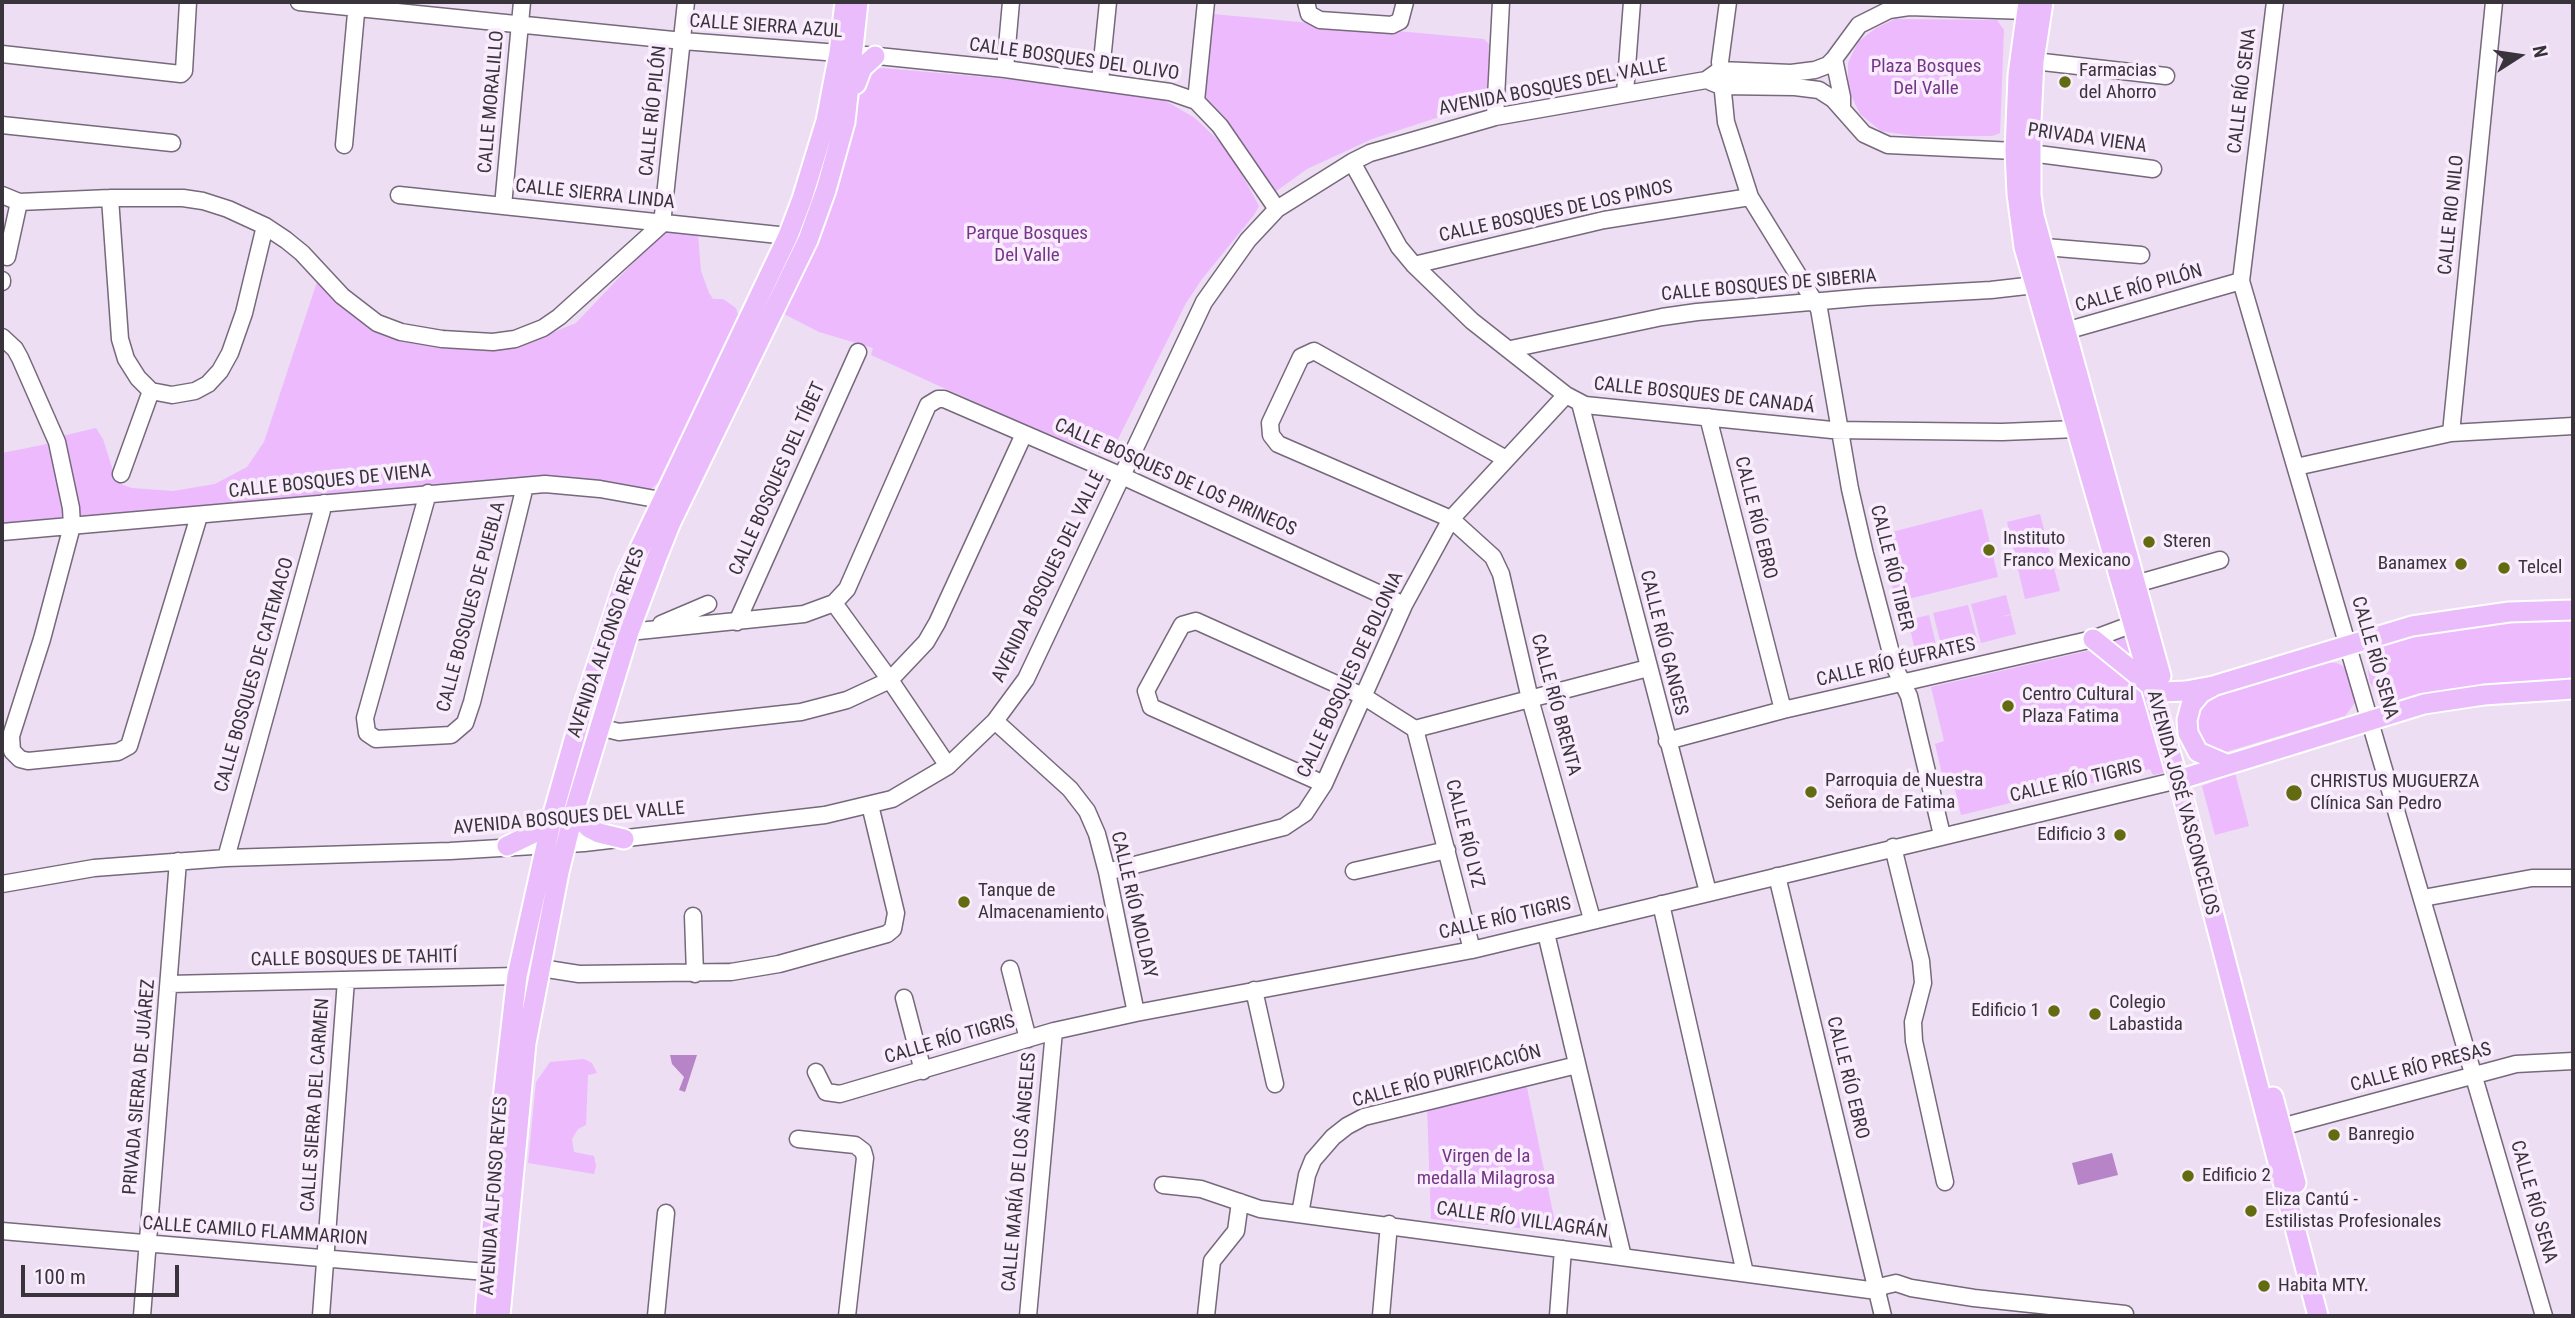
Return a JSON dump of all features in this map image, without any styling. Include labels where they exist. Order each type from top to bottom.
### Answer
[{"type":"main road","name":"AVENIDA ALFONSO REYES","points":[[485,1316],[497,1273],[526,1043],[559,872],[574,812],[599,727],[637,631],[671,522],[808,240],[826,190],[845,122],[845,2]]},
{"type":"main road","name":"AVENIDA ALFONSO REYES","points":[[500,1316],[497,1273],[499,1125],[517,976],[553,814],[584,701],[626,577],[788,236],[817,156],[858,2]]},
{"type":"main road","name":"AVENIDA JOSÉ VASCONCELOS","points":[[2023,153],[2031,122],[2035,61],[2032,5]]},
{"type":"main road","name":"AVENIDA JOSÉ VASCONCELOS","points":[[2032,5],[2018,75],[2023,153],[2031,195],[2035,285],[2057,333],[2077,429],[2129,586],[2133,624],[2158,689]]},
{"type":"main road","points":[[845,122],[862,68],[875,56]]},
{"type":"main road","name":"AVENIDA JOSÉ VASCONCELOS","points":[[2032,246],[2281,1128],[2331,1316]]},
{"type":"main road","points":[[2226,764],[2198,751],[2188,733],[2186,720],[2191,705],[2201,693],[2213,687],[2412,626],[2509,611],[2573,610]]},
{"type":"main road","points":[[2093,639],[2158,689],[2213,687]]},
{"type":"main road","points":[[2183,778],[2424,705],[2484,695],[2573,689]]},
{"type":"main road","name":"AVENIDA JOSÉ VASCONCELOS","points":[[2183,778],[2318,1316]]},
{"type":"main road","points":[[574,812],[589,828],[624,839]]},
{"type":"main road","points":[[507,846],[532,834],[553,814]]},
{"type":"street","points":[[2,54],[183,73],[188,2]]},
{"type":"street","name":"CALLE SIERRA AZUL","points":[[299,2],[357,5],[520,25],[846,54]]},
{"type":"street","name":"CALLE MORALILLO","points":[[503,206],[522,2]]},
{"type":"street","name":"CALLE RÍO PILÓN","points":[[662,224],[686,2]]},
{"type":"street","points":[[1005,69],[1012,2]]},
{"type":"street","points":[[1100,81],[1108,2]]},
{"type":"street","points":[[1196,101],[1206,2]]},
{"type":"street","points":[[1307,8],[1320,20],[1392,25],[1400,21],[1405,2]]},
{"type":"street","points":[[1495,117],[1501,2]]},
{"type":"street","points":[[1625,93],[1632,2]]},
{"type":"street","points":[[1728,2],[1716,78],[1726,122],[1750,197],[1816,302]]},
{"type":"street","name":"CALLE RÍO SENA","points":[[2275,2],[2241,281],[2544,1316]]},
{"type":"street","name":"CALLE RIO NILO","points":[[2451,433],[2494,2]]},
{"type":"street","points":[[344,145],[357,5]]},
{"type":"street","points":[[1842,109],[1834,60],[1859,25],[1872,17],[1899,8],[2032,5]]},
{"type":"street","name":"CALLE BOSQUES DEL OLIVO","points":[[846,54],[1100,81],[1170,92],[1196,101],[1220,126],[1277,209]]},
{"type":"street","name":"AVENIDA BOSQUES DEL VALLE","points":[[2,884],[94,868],[178,861],[450,850],[624,839],[825,815],[892,799],[948,766],[995,721],[1014,696],[1034,663],[1204,303],[1248,240],[1277,209],[1352,162],[1391,146],[1495,117],[1716,78],[1803,72],[1822,68],[1834,60]]},
{"type":"street","points":[[2035,61],[2166,76]]},
{"type":"street","name":"AVENIDA BOSQUES DEL VALLE","points":[[1716,78],[1809,88],[1827,94],[1864,134],[1888,145],[2023,153]]},
{"type":"street","points":[[2,125],[172,143]]},
{"type":"street","name":"PRIVADA VIENA","points":[[2023,153],[2153,169]]},
{"type":"street","name":"CALLE BOSQUES DE CANADÁ","points":[[1352,162],[1399,247],[1413,265],[1472,321],[1573,399],[1593,407],[1842,431],[2001,432],[2077,429]]},
{"type":"street","points":[[2,195],[19,202],[110,198],[183,198],[203,201],[265,226],[302,253],[358,311],[377,323],[424,337],[494,342],[530,334],[559,317],[662,224]]},
{"type":"street","name":"CALLE SIERRA LINDA","points":[[398,195],[788,236]]},
{"type":"street","name":"CALLE BOSQUES DE LOS PINOS","points":[[1413,265],[1604,220],[1750,197]]},
{"type":"street","points":[[110,198],[120,339],[126,359],[138,378],[151,391],[172,395],[195,391],[208,384],[220,371],[230,353],[244,313],[265,226]]},
{"type":"street","points":[[7,257],[19,202]]},
{"type":"street","points":[[2032,246],[2141,255]]},
{"type":"street","name":"CALLE RÍO PILÓN","points":[[2057,333],[2241,281]]},
{"type":"street","name":"CALLE BOSQUES DE SIBERIA","points":[[1511,349],[1672,315],[2035,285]]},
{"type":"street","name":"CALLE RÍO TIBER","points":[[1816,302],[1842,431],[1850,489],[1865,554],[1895,668],[1909,696],[1942,835]]},
{"type":"street","points":[[2,337],[20,358],[57,442],[71,508],[72,526],[42,639],[11,736],[12,751],[20,759],[27,761],[118,752],[132,742],[199,516]]},
{"type":"street","name":"CALLE RÍO BRENTA","points":[[1506,459],[1319,353],[1309,351],[1301,356],[1269,423],[1271,435],[1278,444],[1451,519],[1488,551],[1498,565],[1530,699],[1592,919]]},
{"type":"street","name":"CALLE BOSQUES DEL TÍBET","points":[[737,622],[858,352]]},
{"type":"street","points":[[121,474],[151,391]]},
{"type":"street","name":"CALLE BOSQUES DE LOS PIRINEOS","points":[[834,603],[847,589],[929,405],[938,399],[944,399],[1122,475],[1404,605]]},
{"type":"street","name":"CALLE BOSQUES DE BOLONIA","points":[[1107,872],[1284,827],[1305,813],[1324,784],[1404,605],[1451,519],[1506,459],[1573,399]]},
{"type":"street","name":"CALLE RÍO GANGES","points":[[1573,399],[1708,892]]},
{"type":"street","name":"CALLE RÍO EBRO","points":[[1708,417],[1783,710]]},
{"type":"street","points":[[2296,467],[2451,433],[2573,426]]},
{"type":"street","points":[[599,727],[619,732],[801,712],[846,700],[890,680],[926,642],[937,623],[1024,434]]},
{"type":"street","name":"CALLE BOSQUES DE VIENA","points":[[2,532],[555,484],[661,500]]},
{"type":"street","name":"CALLE BOSQUES DE PUEBLA","points":[[428,493],[365,718],[367,733],[376,739],[451,735],[465,723],[525,486]]},
{"type":"street","name":"CALLE BOSQUES DE CATEMACO","points":[[226,858],[324,503]]},
{"type":"street","points":[[2129,586],[2220,560]]},
{"type":"street","points":[[637,631],[804,614],[834,603],[948,766]]},
{"type":"street","points":[[637,631],[708,604]]},
{"type":"street","points":[[1324,784],[1155,709],[1148,703],[1146,691],[1179,629],[1191,621],[1363,696],[1415,729],[1648,668]]},
{"type":"street","name":"CALLE RÍO ÉUFRATES","points":[[1667,741],[1783,710],[2093,639],[2133,624]]},
{"type":"street","name":"CALLE RÍO MOLDAY","points":[[995,721],[1070,789],[1087,811],[1097,834],[1107,872],[1136,1013]]},
{"type":"street","name":"CALLE RÍO LYZ","points":[[1415,729],[1472,950]]},
{"type":"street","name":"CALLE RÍO TIGRIS","points":[[816,1072],[826,1092],[840,1094],[1054,1031],[1254,990],[1472,950],[2183,778]]},
{"type":"street","name":"CALLE BOSQUES DE TAHITÍ","points":[[169,984],[579,974],[695,974],[731,972],[779,964],[887,934],[893,929],[896,913],[870,806]]},
{"type":"street","points":[[1893,847],[1923,973],[1913,1022],[1914,1041],[1945,1182]]},
{"type":"street","points":[[1354,871],[1447,850]]},
{"type":"street","name":"PRIVADA SIERRA DE JUÁREZ","points":[[142,1316],[178,861]]},
{"type":"street","name":"CALLE RÍO EBRO","points":[[1777,876],[1883,1316]]},
{"type":"street","points":[[2423,898],[2532,878],[2573,878]]},
{"type":"street","points":[[1661,904],[1745,1273]]},
{"type":"street","points":[[693,916],[695,974]]},
{"type":"street","points":[[1546,933],[1623,1256]]},
{"type":"street","points":[[1010,969],[1028,1039]]},
{"type":"street","name":"CALLE SIERRA DEL CARMEN","points":[[321,1316],[346,980]]},
{"type":"street","points":[[1254,990],[1275,1084]]},
{"type":"street","points":[[904,998],[923,1071]]},
{"type":"street","name":"CALLE MARÍA DE LOS ÁNGELES","points":[[1028,1316],[1054,1031]]},
{"type":"street","name":"CALLE RÍO PRESAS","points":[[2281,1128],[2516,1063],[2573,1060]]},
{"type":"street","name":"CALLE RÍO PURIFICACIÓN","points":[[1300,1214],[1307,1175],[1313,1160],[1333,1137],[1347,1126],[1364,1118],[1577,1065]]},
{"type":"street","points":[[798,1139],[855,1145],[861,1147],[865,1158],[847,1316]]},
{"type":"street","name":"CALLE RÍO VILLAGRÁN","points":[[1163,1185],[1201,1189],[1260,1209],[1389,1224],[1877,1291],[1883,1286],[1896,1283],[1974,1298],[2125,1314]]},
{"type":"street","points":[[1206,1316],[1212,1261],[1236,1231],[1240,1202]]},
{"type":"street","points":[[656,1316],[666,1213]]},
{"type":"street","points":[[1381,1316],[1389,1224]]},
{"type":"street","name":"CALLE CAMILO FLAMMARION","points":[[2,1231],[497,1273]]},
{"type":"street","points":[[1558,1316],[1563,1249]]},
{"type":"green space","points":[[1213,14],[1484,39],[1491,46],[1486,101],[1483,106],[1372,139],[1307,169],[1275,192],[1269,193],[1204,106]]},
{"type":"green space","name":"Plaza Bosques Del Valle","points":[[1895,19],[1997,20],[2004,30],[2000,133],[1992,136],[1913,136],[1881,131],[1860,114],[1848,89],[1848,63],[1858,42],[1876,28]]},
{"type":"green space","name":"Parque Bosques Del Valle","points":[[874,69],[1052,83],[1130,92],[1164,100],[1195,118],[1219,141],[1237,165],[1259,206],[1186,303],[1115,445],[1106,453],[1100,454],[1032,428],[871,355],[873,348],[819,332],[782,313],[840,183],[864,78]]},
{"type":"green space","points":[[693,226],[698,234],[701,271],[709,293],[713,299],[723,299],[736,308],[739,318],[660,481],[650,490],[554,480],[78,520],[62,436],[96,428],[103,439],[115,477],[123,485],[132,488],[173,491],[215,484],[247,467],[264,442],[317,282],[362,319],[404,338],[444,349],[514,348],[576,323],[667,227]]},
{"type":"green space","points":[[57,442],[72,526],[2,534],[2,453]]},
{"type":"green space","points":[[1982,509],[1998,577],[1896,602],[1880,535]]},
{"type":"green space","points":[[2040,514],[2060,591],[2025,599],[2007,522]]},
{"type":"green space","points":[[2006,595],[2011,614],[1999,617],[2011,615],[2016,634],[1981,643],[1971,604]]},
{"type":"green space","points":[[1968,605],[1978,643],[1943,652],[1933,613]]},
{"type":"green space","points":[[1929,615],[1938,653],[1917,659],[1908,620]]},
{"type":"green space","points":[[2535,619],[2573,619],[2573,681],[2506,684],[2399,702],[2383,698],[2370,683],[2368,670],[2372,657],[2390,642],[2464,626]]},
{"type":"green space","points":[[2128,634],[2136,660],[2108,640]]},
{"type":"green space","points":[[2092,650],[2143,684],[2166,772],[2153,775],[2150,769],[1961,815],[1951,772],[1942,774],[1935,744],[1944,741],[1931,687]]},
{"type":"green space","points":[[2322,662],[2337,663],[2347,668],[2357,700],[2345,716],[2219,754],[2201,748],[2191,714],[2201,698]]},
{"type":"green space","points":[[2235,773],[2249,826],[2215,835],[2202,786]]},
{"type":"green space","points":[[584,1059],[592,1063],[597,1073],[588,1075],[586,1125],[578,1129],[572,1139],[574,1152],[594,1156],[594,1174],[528,1163],[536,1082],[550,1062]]},
{"type":"green space","name":"Virgen de la medalla Milagrosa","points":[[1526,1083],[1557,1232],[1431,1219],[1427,1107]]},
{"type":"shaded area","points":[[670,1055],[697,1055],[685,1092],[679,1090],[684,1077],[672,1064]]},
{"type":"shaded area","points":[[2112,1153],[2118,1175],[2078,1185],[2072,1163]]},
{"type":"place","name":"Farmacias del Ahorro","points":[[2065,82]]},
{"type":"place","name":"Steren","points":[[2149,542]]},
{"type":"place","name":"Instituto Franco Mexicano","points":[[1989,550]]},
{"type":"place","name":"Banamex","points":[[2461,564]]},
{"type":"place","name":"Telcel","points":[[2504,568]]},
{"type":"place","name":"Centro Cultural Plaza Fatima","points":[[2008,706]]},
{"type":"place","name":"Parroquia de Nuestra Señora de Fatima","points":[[1811,792]]},
{"type":"place","name":"CHRISTUS MUGUERZA Clínica San Pedro","points":[[2294,793]]},
{"type":"place","name":"Edificio 3","points":[[2120,835]]},
{"type":"place","name":"Tanque de Almacenamiento","points":[[964,902]]},
{"type":"place","name":"Edificio 1","points":[[2054,1011]]},
{"type":"place","name":"Colegio Labastida","points":[[2095,1014]]},
{"type":"place","name":"Banregio","points":[[2334,1135]]},
{"type":"place","name":"Edificio 2","points":[[2188,1176]]},
{"type":"place","name":"Eliza Cantú - Estilistas Profesionales","points":[[2251,1211]]},
{"type":"place","name":"Habita MTY.","points":[[2264,1286]]}]
